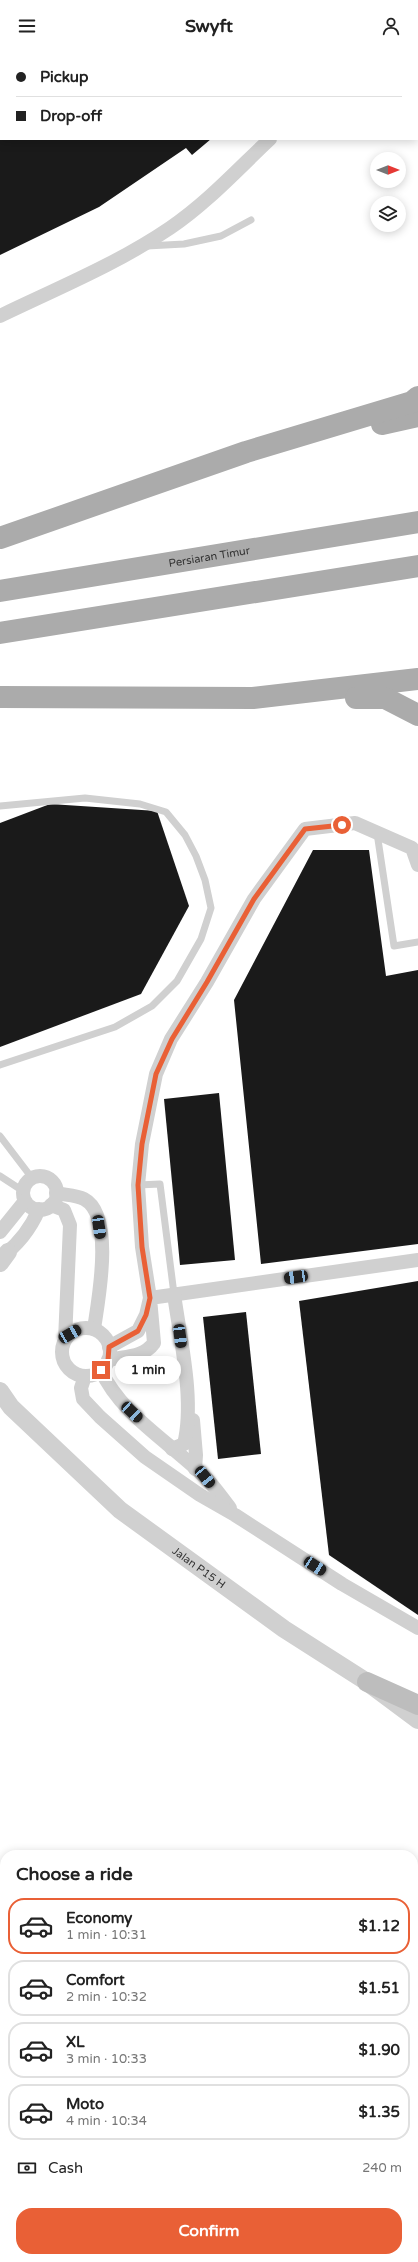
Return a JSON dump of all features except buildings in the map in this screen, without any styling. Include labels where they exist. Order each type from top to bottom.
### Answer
[{"type":"main road","points":[[0,538],[246,452],[412,402],[418,397]]},
{"type":"main road","points":[[246,452],[418,416]]},
{"type":"main road","name":"Persiaran Timur","points":[[0,591],[418,522]]},
{"type":"main road","points":[[0,634],[418,566]]},
{"type":"main road","points":[[254,698],[418,679]]},
{"type":"main road","points":[[0,696],[385,698],[418,715]]},
{"type":"main road","points":[[368,1682],[418,1705]]},
{"type":"street","points":[[0,316],[110,264],[171,228],[209,197],[269,140]]},
{"type":"street","points":[[106,1359],[136,1356],[148,1351],[154,1343],[150,1298],[142,1247],[138,1185],[142,1144],[156,1074],[172,1039],[207,982],[254,899],[305,829],[355,823],[412,848],[418,865]]},
{"type":"street","points":[[0,1231],[24,1196],[27,1181],[37,1176],[47,1177],[54,1184],[49,1202],[31,1227],[3,1258]]},
{"type":"street","points":[[24,1196],[29,1206],[49,1202],[84,1199],[98,1215],[103,1251],[94,1329]]},
{"type":"street","points":[[49,1202],[64,1210],[70,1224],[65,1340],[62,1356],[65,1364],[70,1370],[85,1376]]},
{"type":"street","points":[[150,1298],[418,1260]]},
{"type":"street","points":[[174,1294],[189,1406],[195,1426],[195,1468]]},
{"type":"street","points":[[150,1298],[146,1315],[138,1331],[85,1376],[81,1388],[83,1398],[100,1417],[145,1457],[200,1494],[342,1584],[418,1628]]},
{"type":"street","points":[[65,1340],[78,1330],[86,1328],[94,1329],[101,1334],[106,1359],[105,1381],[122,1403],[205,1477],[235,1515]]},
{"type":"street","name":"Jalan P15 H","points":[[0,1391],[11,1407],[120,1510],[284,1629],[368,1682],[418,1720]]},
{"type":"street","points":[[172,1449],[184,1444],[188,1430],[189,1406]]},
{"type":"lane","points":[[139,246],[184,244],[221,236],[250,220]]},
{"type":"lane","points":[[0,806],[85,798],[140,804],[166,812],[185,835],[196,856],[205,880],[211,908],[202,939],[177,980],[152,1006],[115,1027],[0,1065]]},
{"type":"lane","points":[[377,833],[394,946],[418,942]]},
{"type":"lane","points":[[0,1136],[32,1178]]},
{"type":"lane","points":[[0,1176],[24,1196]]},
{"type":"lane","points":[[138,1185],[160,1184],[174,1294]]},
{"type":"route","points":[[101,1370],[108,1360],[110,1354],[109,1347],[138,1331],[146,1315],[150,1298],[142,1247],[138,1185],[142,1144],[156,1074],[172,1039],[207,982],[254,899],[305,829],[342,825]]}]
